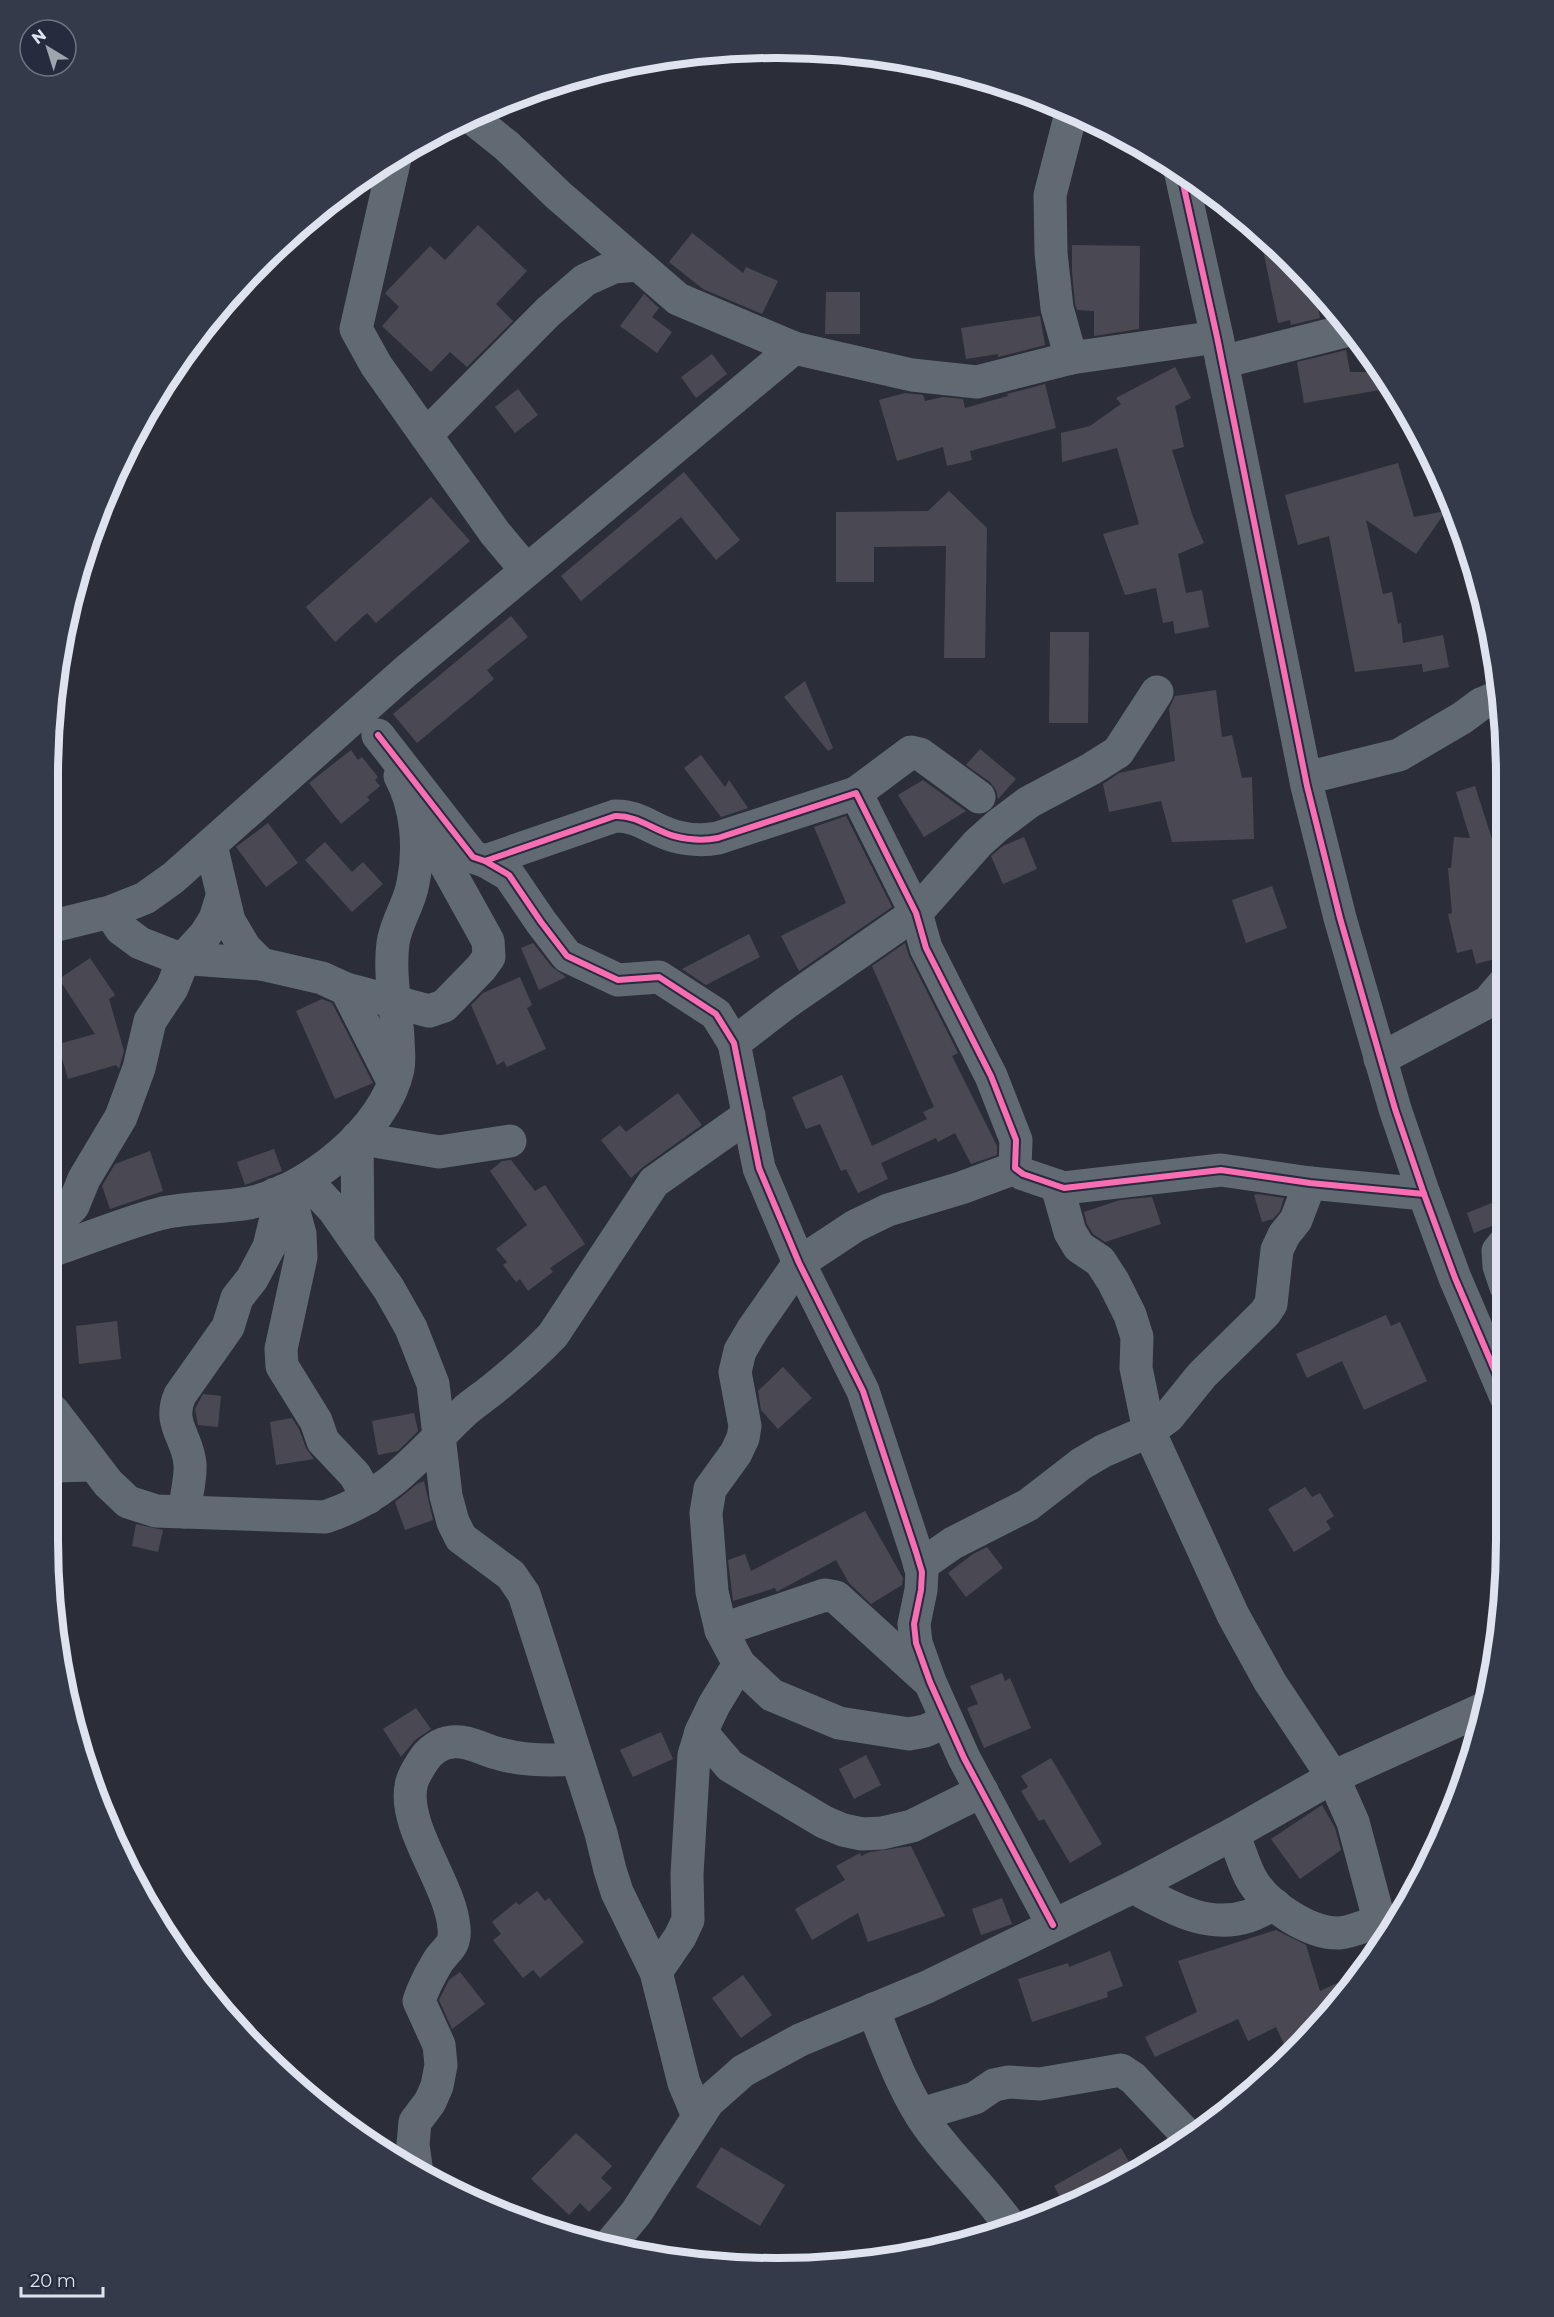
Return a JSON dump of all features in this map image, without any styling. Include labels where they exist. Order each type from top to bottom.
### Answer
[{"type":"street","points":[[1069,121],[1050,195],[1057,309],[1071,358]]},
{"type":"street","points":[[479,124],[678,299],[794,348],[912,375],[977,382],[1071,358],[1220,350],[1340,331]]},
{"type":"street","points":[[392,171],[356,329],[376,365],[495,533],[526,570]]},
{"type":"street","points":[[1183,185],[1220,350],[1306,778],[1340,918],[1380,1059],[1424,1194],[1455,1278],[1496,1350]]},
{"type":"street","points":[[426,435],[548,312],[585,280],[614,267],[638,265]]},
{"type":"street","points":[[58,925],[110,912],[145,898],[173,878],[405,672],[794,348]]},
{"type":"street","points":[[734,1043],[786,1003],[916,913],[978,843],[997,826],[1029,802],[1118,752],[1157,692]]},
{"type":"street","points":[[1306,778],[1399,755],[1491,700]]},
{"type":"street","points":[[58,1249],[163,1213],[249,1203],[286,1189],[343,1153],[377,1113],[398,1070],[396,1004],[392,974],[393,942],[413,883],[416,849],[413,811],[406,786],[378,735],[372,718],[372,703]]},
{"type":"street","points":[[378,735],[473,857],[509,875],[567,956],[618,980],[659,977],[716,1014],[734,1043],[759,1168],[799,1263],[863,1391],[920,1566],[921,1590],[914,1624],[916,1643],[930,1682],[981,1791],[1053,1925]]},
{"type":"street","points":[[484,861],[615,816],[628,816],[673,836],[701,841],[718,838],[856,793],[911,752],[920,754],[979,797]]},
{"type":"street","points":[[856,793],[916,913],[926,948],[991,1076],[1016,1140],[1015,1167]]},
{"type":"street","points":[[110,912],[121,928],[140,943],[178,958],[261,964],[322,978],[346,989],[396,1004],[429,1011],[444,1006],[489,957],[488,941],[428,833],[413,811]]},
{"type":"street","points":[[211,845],[229,921],[245,948],[261,964]]},
{"type":"street","points":[[58,1221],[73,1206],[84,1179],[121,1117],[139,1068],[150,1021],[172,988],[184,958],[205,936],[215,919],[222,897]]},
{"type":"street","points":[[346,989],[393,1081]]},
{"type":"street","points":[[1380,1059],[1488,1002],[1496,994]]},
{"type":"street","points":[[58,1418],[108,1483],[128,1502],[156,1511],[325,1517],[350,1509],[386,1486],[440,1438],[467,1409],[554,1335],[654,1182],[748,1115]]},
{"type":"street","points":[[357,1138],[440,1152],[510,1140]]},
{"type":"street","points":[[357,1138],[358,1244]]},
{"type":"street","points":[[1015,1167],[1023,1174],[1064,1188],[1221,1170],[1310,1183],[1424,1194]]},
{"type":"street","points":[[947,1721],[925,1731],[909,1734],[839,1723],[772,1695],[740,1664],[721,1630],[712,1592],[706,1512],[710,1489],[736,1453],[743,1438],[745,1426],[735,1372],[740,1351],[799,1263],[855,1226],[888,1210],[961,1188],[1015,1167]]},
{"type":"street","points":[[920,1566],[953,1543],[1028,1504],[1103,1450],[1149,1431],[1168,1417],[1202,1375],[1265,1313],[1271,1304],[1277,1250],[1284,1235],[1296,1220],[1310,1183]]},
{"type":"street","points":[[1057,1186],[1070,1232],[1079,1247],[1100,1261],[1130,1315],[1137,1337],[1136,1368],[1149,1431],[1233,1615],[1270,1682],[1333,1777],[1353,1822],[1381,1927]]},
{"type":"street","points":[[286,1189],[318,1193],[334,1210],[389,1289],[411,1328],[433,1384],[446,1496],[453,1522],[461,1538],[511,1575],[524,1594],[601,1833],[617,1892],[656,1972],[684,2083],[698,2116]]},
{"type":"street","points":[[286,1189],[300,1234],[301,1257],[280,1349],[282,1366],[316,1422],[323,1441],[355,1475],[368,1498]]},
{"type":"street","points":[[184,1512],[190,1465],[177,1426],[174,1408],[180,1395],[228,1327],[237,1298],[252,1278],[269,1247],[286,1189]]},
{"type":"street","points":[[58,1466],[94,1465]]},
{"type":"street","points":[[721,1630],[825,1595],[836,1598],[930,1682]]},
{"type":"street","points":[[656,1972],[680,1937],[688,1920],[687,1875],[694,1755],[701,1732],[714,1705],[740,1664]]},
{"type":"street","points":[[619,2241],[708,2102],[743,2071],[800,2040],[927,1987],[1133,1887],[1333,1777],[1474,1713]]},
{"type":"street","points":[[701,1732],[730,1766],[824,1822],[843,1830],[862,1834],[882,1833],[912,1826],[981,1791]]},
{"type":"street","points":[[415,2160],[413,2145],[415,2122],[430,2102],[437,2086],[441,2065],[439,2044],[419,2001],[438,1961],[452,1947],[455,1931],[446,1897],[420,1834],[410,1802],[411,1784],[426,1755],[448,1742],[461,1741],[499,1754],[526,1759],[549,1761],[577,1759]]},
{"type":"street","points":[[1233,1834],[1252,1881],[1275,1905],[1308,1926],[1330,1932],[1380,1929]]},
{"type":"street","points":[[1133,1887],[1198,1919],[1222,1920],[1247,1917],[1275,1905]]},
{"type":"street","points":[[873,2009],[910,2094],[929,2128],[954,2160],[996,2204],[1007,2220]]},
{"type":"street","points":[[921,2114],[975,2098],[994,2085],[1009,2082],[1040,2084],[1121,2070],[1133,2078],[1184,2132]]},
{"type":"building","points":[[478,225],[527,271],[496,304],[513,321],[467,367],[450,352],[431,372],[382,326],[399,307],[385,293],[430,246],[445,260]]},
{"type":"building","points":[[692,233],[743,273],[746,267],[778,281],[762,314],[703,289],[669,262]]},
{"type":"building","points":[[1072,245],[1140,246],[1139,329],[1094,336],[1094,311],[1077,310],[1075,304]]},
{"type":"building","points":[[1263,248],[1318,304],[1320,318],[1291,325],[1290,320],[1278,323]]},
{"type":"building","points":[[826,292],[860,292],[860,334],[825,334]]},
{"type":"building","points":[[644,294],[659,308],[652,317],[672,332],[657,353],[620,326]]},
{"type":"building","points":[[1040,316],[1045,345],[998,357],[998,354],[966,359],[961,328]]},
{"type":"building","points":[[1346,350],[1350,372],[1370,372],[1381,390],[1304,403],[1297,362]]},
{"type":"building","points":[[712,354],[727,374],[696,398],[681,377]]},
{"type":"building","points":[[1175,367],[1191,398],[1175,406],[1184,447],[1172,450],[1193,517],[1204,543],[1178,554],[1186,593],[1202,590],[1209,627],[1175,634],[1173,621],[1163,623],[1156,588],[1125,595],[1103,534],[1139,524],[1117,448],[1062,462],[1061,433],[1090,426],[1121,404],[1116,398]]},
{"type":"building","points":[[1045,384],[1056,428],[970,451],[972,460],[947,466],[943,447],[897,461],[879,400],[905,393],[923,395],[925,401],[943,397],[963,399],[965,408]]},
{"type":"building","points":[[518,389],[538,415],[515,433],[495,407]]},
{"type":"building","points":[[1398,463],[1414,517],[1444,511],[1416,554],[1366,520],[1383,594],[1392,592],[1398,624],[1401,623],[1403,643],[1443,635],[1449,667],[1423,672],[1422,664],[1355,672],[1329,536],[1298,545],[1285,495]]},
{"type":"building","points":[[684,472],[740,540],[716,560],[681,517],[581,601],[561,576]]},
{"type":"building","points":[[949,491],[987,528],[985,658],[944,658],[946,546],[874,547],[874,582],[836,582],[836,512],[928,511]]},
{"type":"building","points":[[431,497],[470,541],[376,623],[367,613],[335,642],[306,607]]},
{"type":"building","points":[[511,616],[528,637],[487,670],[494,679],[417,743],[393,714]]},
{"type":"building","points":[[1050,632],[1089,632],[1088,723],[1049,723]]},
{"type":"building","points":[[805,681],[833,748],[828,751],[784,697]]},
{"type":"building","points":[[1216,690],[1222,737],[1232,735],[1242,778],[1252,777],[1254,839],[1172,842],[1161,801],[1109,812],[1103,784],[1119,773],[1175,761],[1169,709],[1175,696]]},
{"type":"building","points":[[980,749],[1016,779],[998,799],[996,790],[990,782],[966,765]]},
{"type":"building","points":[[351,750],[358,760],[362,757],[378,777],[375,780],[380,786],[367,797],[370,800],[341,824],[309,783]]},
{"type":"building","points":[[701,755],[725,787],[729,780],[748,808],[721,817],[684,768]]},
{"type":"building","points":[[923,780],[966,811],[924,837],[898,795]]},
{"type":"building","points":[[1475,786],[1494,840],[1496,959],[1476,964],[1472,949],[1457,953],[1448,914],[1452,913],[1448,868],[1451,868],[1454,837],[1470,838],[1456,792]]},
{"type":"building","points":[[846,816],[892,907],[799,971],[781,936],[846,903],[814,827]]},
{"type":"building","points":[[268,823],[298,863],[266,887],[236,847]]},
{"type":"building","points":[[1024,837],[1037,869],[1003,884],[991,856],[1003,846]]},
{"type":"building","points":[[325,842],[352,872],[363,862],[383,884],[352,912],[305,860]]},
{"type":"building","points":[[1272,886],[1287,928],[1246,943],[1232,900]]},
{"type":"building","points":[[749,934],[760,957],[706,985],[682,969]]},
{"type":"building","points":[[533,943],[552,967],[566,977],[539,990],[521,948]]},
{"type":"building","points":[[905,943],[909,956],[958,1053],[952,1056],[997,1146],[997,1155],[971,1164],[955,1133],[938,1142],[936,1138],[881,1163],[888,1179],[858,1193],[846,1169],[841,1171],[820,1124],[806,1129],[792,1097],[842,1075],[872,1146],[927,1119],[923,1112],[934,1107],[872,966]]},
{"type":"building","points":[[90,958],[115,995],[109,999],[124,1051],[119,1069],[116,1065],[68,1079],[58,1044],[95,1034],[59,979]]},
{"type":"building","points":[[520,977],[532,1005],[527,1008],[546,1049],[507,1067],[504,1061],[497,1065],[471,1005],[483,993]]},
{"type":"building","points":[[322,999],[332,1003],[373,1083],[335,1099],[296,1011]]},
{"type":"building","points":[[678,1093],[702,1125],[631,1178],[601,1140],[620,1125],[626,1132]]},
{"type":"building","points":[[274,1149],[282,1171],[245,1185],[237,1162]]},
{"type":"building","points":[[150,1151],[163,1191],[110,1209],[102,1186],[115,1164]]},
{"type":"building","points":[[511,1160],[535,1191],[545,1185],[585,1244],[550,1268],[553,1272],[528,1291],[520,1279],[516,1282],[503,1265],[507,1262],[496,1249],[527,1225],[490,1171],[502,1161]]},
{"type":"building","points":[[1254,1195],[1284,1198],[1280,1211],[1273,1219],[1262,1222]]},
{"type":"building","points":[[1152,1197],[1161,1224],[1105,1242],[1093,1234],[1087,1224],[1084,1212],[1120,1200]]},
{"type":"building","points":[[1494,1202],[1496,1224],[1474,1233],[1467,1213]]},
{"type":"building","points":[[1386,1315],[1391,1326],[1400,1322],[1427,1381],[1364,1410],[1342,1361],[1307,1378],[1296,1354]]},
{"type":"building","points":[[117,1321],[121,1359],[79,1364],[76,1326]]},
{"type":"building","points":[[783,1367],[812,1398],[778,1429],[761,1410],[758,1391]]},
{"type":"building","points":[[203,1394],[221,1396],[218,1427],[198,1425],[195,1409]]},
{"type":"building","points":[[414,1413],[418,1431],[398,1451],[378,1455],[372,1421]]},
{"type":"building","points":[[292,1418],[306,1448],[314,1459],[276,1465],[270,1422]]},
{"type":"building","points":[[424,1481],[433,1520],[405,1530],[395,1502]]},
{"type":"building","points":[[1305,1487],[1312,1497],[1320,1493],[1334,1516],[1326,1521],[1331,1529],[1294,1552],[1268,1509]]},
{"type":"building","points":[[865,1511],[903,1578],[902,1585],[871,1604],[849,1583],[836,1560],[777,1592],[775,1588],[733,1601],[728,1560],[745,1554],[751,1571]]},
{"type":"building","points":[[136,1524],[163,1530],[158,1552],[132,1546]]},
{"type":"building","points":[[987,1547],[1003,1568],[966,1597],[948,1573],[973,1554]]},
{"type":"building","points":[[1002,1673],[1005,1681],[1010,1678],[1031,1728],[984,1748],[967,1708],[978,1704],[970,1686]]},
{"type":"building","points":[[416,1708],[431,1729],[415,1740],[401,1757],[383,1729]]},
{"type":"building","points":[[661,1732],[673,1759],[633,1777],[620,1750]]},
{"type":"building","points":[[866,1755],[881,1785],[854,1799],[839,1769]]},
{"type":"building","points":[[1051,1758],[1102,1844],[1070,1863],[1044,1819],[1039,1821],[1021,1791],[1028,1787],[1021,1776]]},
{"type":"building","points":[[1322,1805],[1335,1828],[1341,1850],[1300,1879],[1271,1839]]},
{"type":"building","points":[[911,1846],[945,1916],[868,1942],[858,1913],[812,1940],[795,1909],[845,1880],[836,1866],[860,1853],[861,1856],[870,1852]]},
{"type":"building","points":[[537,1891],[545,1901],[549,1898],[584,1942],[540,1978],[533,1970],[523,1978],[493,1940],[501,1934],[492,1922],[516,1902],[519,1905]]},
{"type":"building","points":[[1002,1898],[1012,1924],[981,1935],[972,1909]]},
{"type":"building","points":[[1276,1930],[1306,1945],[1320,1991],[1345,1979],[1286,2047],[1276,2027],[1248,2041],[1238,2019],[1155,2057],[1145,2037],[1197,2012],[1178,1961]]},
{"type":"building","points":[[1110,1951],[1123,1986],[1107,1992],[1108,1997],[1032,2022],[1018,1979],[1068,1963],[1069,1967]]},
{"type":"building","points":[[460,1972],[485,2004],[452,2029],[439,2000],[449,1980]]},
{"type":"building","points":[[743,1975],[772,2015],[741,2038],[712,1998]]},
{"type":"building","points":[[576,2133],[612,2166],[601,2178],[612,2188],[589,2212],[580,2203],[569,2215],[531,2179]]},
{"type":"building","points":[[721,2147],[785,2185],[760,2226],[696,2187]]},
{"type":"building","points":[[1121,2148],[1131,2165],[1061,2200],[1054,2186]]},
{"type":"cycle path","points":[[1183,185],[1217,337],[1307,786],[1340,918],[1395,1109],[1424,1194],[1455,1278],[1496,1374]]},
{"type":"cycle path","points":[[378,735],[473,857],[485,861],[615,816],[638,820],[674,836],[707,840],[856,793],[916,913],[926,948],[991,1076],[1016,1140],[1015,1168],[1023,1174],[1064,1188],[1221,1170],[1310,1183],[1424,1194]]},
{"type":"cycle path","points":[[485,861],[509,875],[567,956],[618,980],[659,977],[716,1014],[734,1043],[759,1168],[799,1263],[863,1391],[916,1552],[922,1572],[914,1624],[916,1643],[930,1682],[964,1758],[1053,1925]]}]
